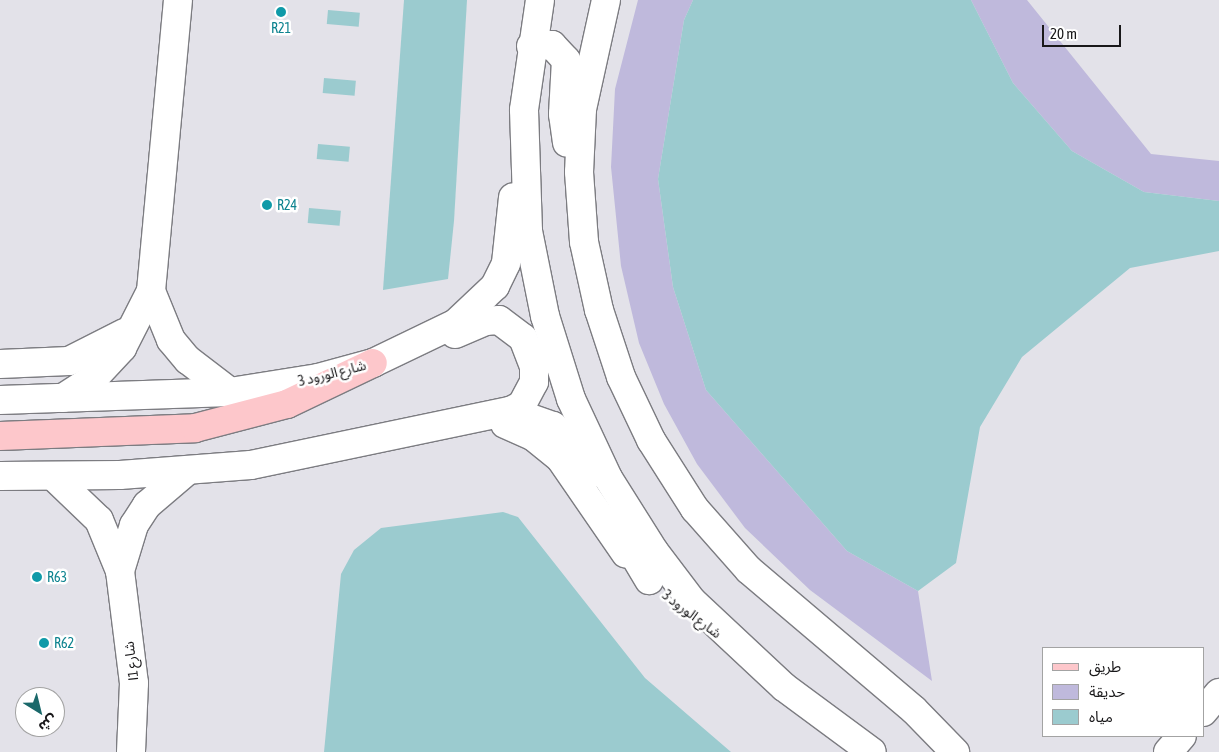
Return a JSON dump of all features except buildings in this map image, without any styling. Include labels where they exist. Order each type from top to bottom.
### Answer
[{"type":"main road","points":[[0,436],[195,428],[287,404],[373,363]]},
{"type":"street","points":[[63,398],[109,363],[138,320],[151,291],[178,0]]},
{"type":"street","points":[[540,0],[531,46],[524,144],[532,250],[544,316],[571,399],[608,478],[654,551],[692,601],[736,646],[872,752]]},
{"type":"street","points":[[606,0],[582,109],[579,172],[584,242],[598,310],[618,369],[651,440],[695,509],[749,570],[914,710],[955,752]]},
{"type":"street","points":[[531,46],[552,45],[566,60],[565,134],[579,172]]},
{"type":"street","name":"شارع الورود 3","points":[[0,400],[230,392],[318,378],[373,363],[456,322],[495,286],[506,263],[514,188],[524,144]]},
{"type":"street","points":[[151,291],[171,340],[188,360],[230,392]]},
{"type":"street","points":[[0,364],[69,361],[112,342],[138,320]]},
{"type":"street","points":[[0,476],[54,477],[187,471],[315,454],[498,414],[530,394],[534,366],[523,338],[499,320],[485,321],[373,363]]},
{"type":"street","name":"شارع الورود 3","points":[[498,414],[534,437],[560,458],[612,536],[649,580],[705,626],[736,646]]},
{"type":"street","name":"I1 شارع","points":[[120,571],[125,548],[138,519],[187,471]]},
{"type":"street","name":"I1 شارع","points":[[54,477],[99,520],[120,571],[134,683],[131,752]]},
{"type":"street","points":[[1204,711],[1219,694]]},
{"type":"street","points":[[1168,752],[1181,737]]},
{"type":"green space","points":[[638,0],[693,0],[684,20],[658,179],[673,287],[706,390],[847,551],[918,591],[932,681],[810,590],[745,528],[697,464],[664,404],[639,343],[621,266],[611,167],[615,89]]},
{"type":"green space","points":[[971,0],[1027,0],[1151,154],[1219,161],[1219,201],[1144,192],[1072,151],[1013,83]]},
{"type":"water","points":[[404,0],[467,0],[454,221],[448,279],[383,290]]},
{"type":"water","points":[[693,0],[971,0],[1013,83],[1072,151],[1144,192],[1219,201],[1219,251],[1130,268],[1022,357],[980,427],[956,563],[918,591],[847,551],[706,390],[673,287],[658,179],[684,20]]},
{"type":"water","points":[[328,10],[360,13],[359,27],[327,24]]},
{"type":"water","points":[[324,78],[356,81],[355,96],[323,93]]},
{"type":"water","points":[[318,144],[350,147],[349,162],[317,159]]},
{"type":"water","points":[[309,208],[341,211],[340,226],[308,223]]},
{"type":"water","points":[[503,512],[518,517],[645,678],[731,752],[324,752],[341,574],[354,550],[381,528]]},
{"type":"place","name":"R21","points":[[281,12]]},
{"type":"place","name":"R24","points":[[267,205]]},
{"type":"place","name":"R63","points":[[37,577]]},
{"type":"place","name":"R62","points":[[44,643]]}]
